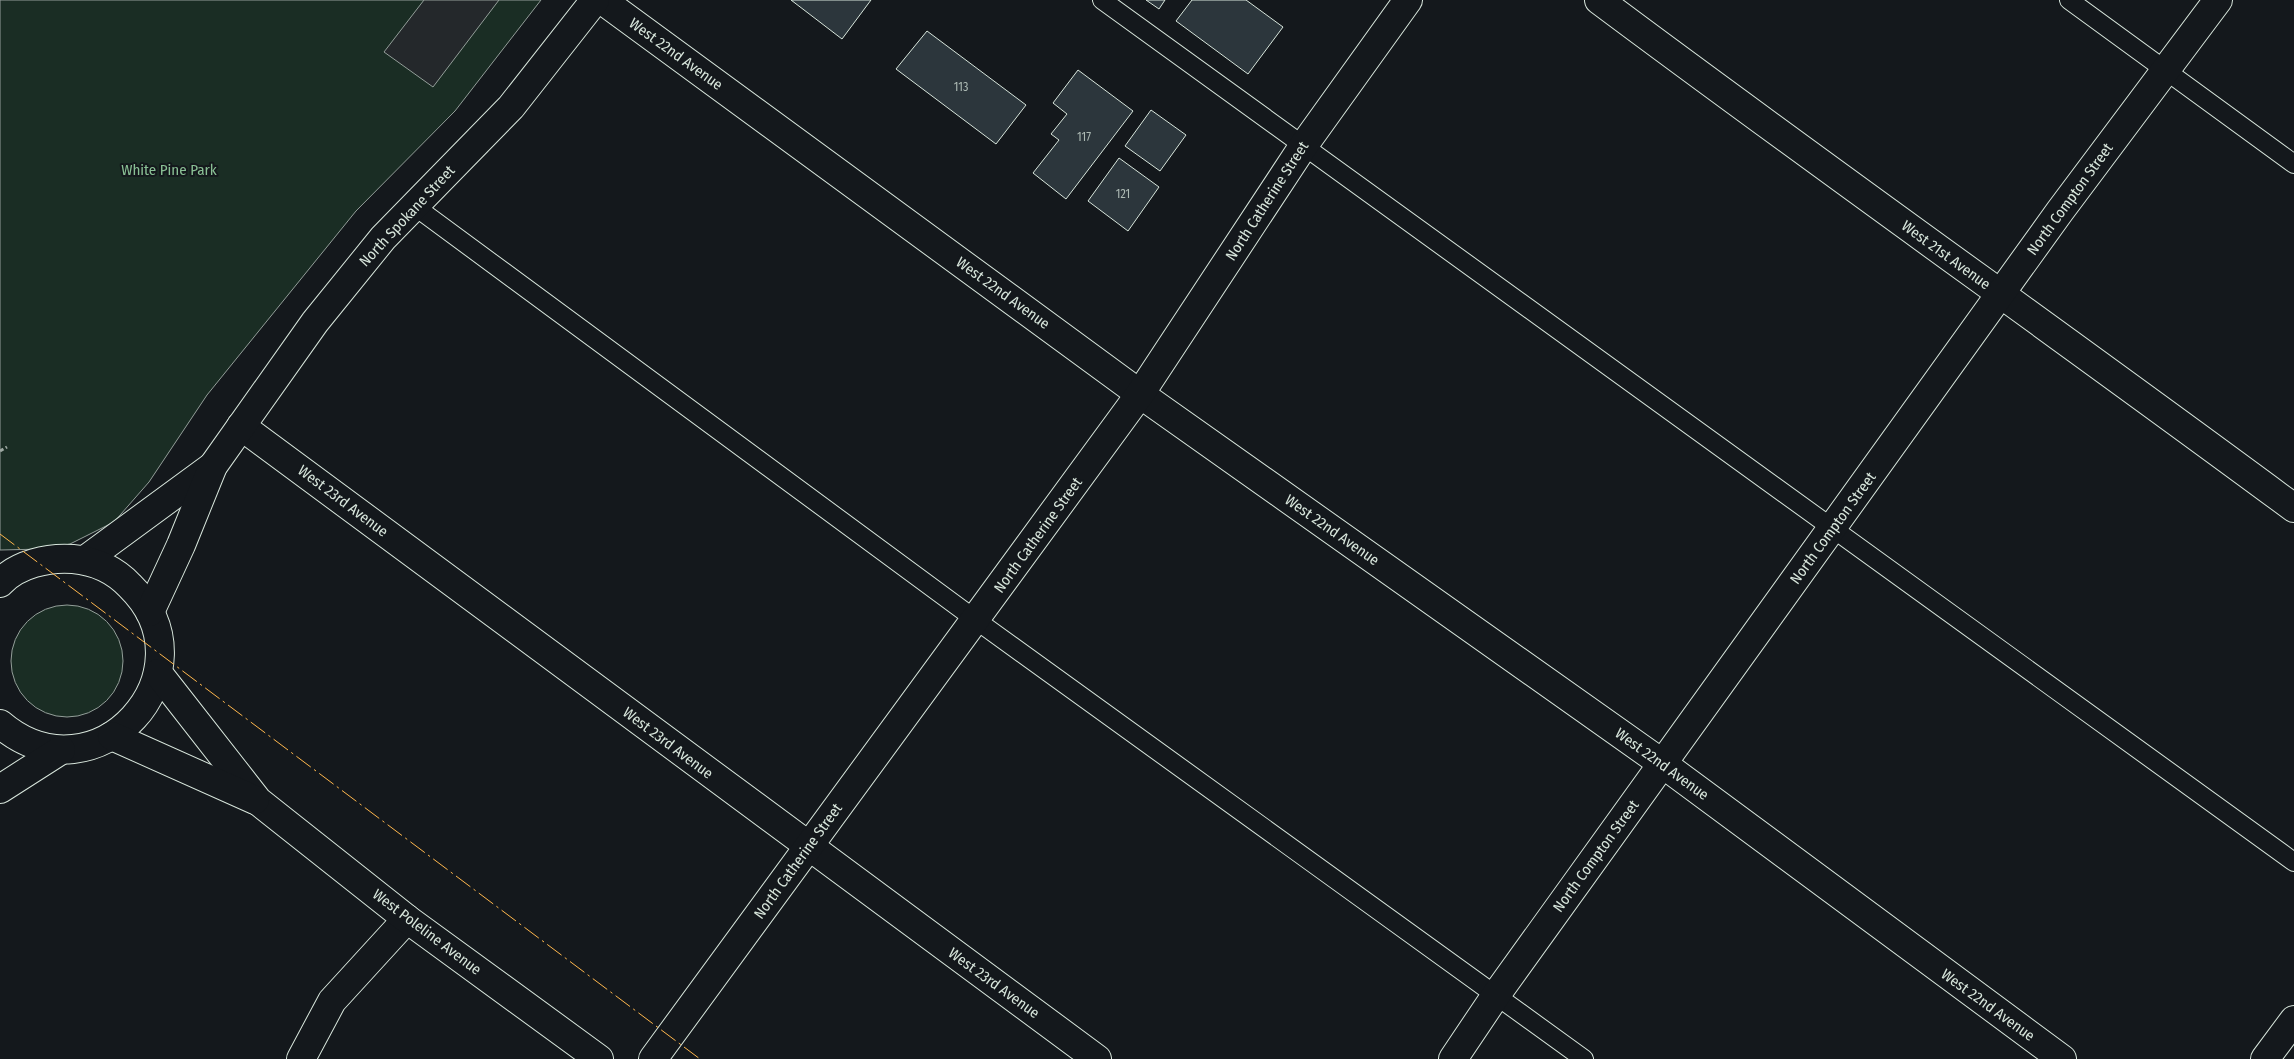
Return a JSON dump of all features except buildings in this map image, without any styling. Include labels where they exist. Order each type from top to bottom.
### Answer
[{"type":"street","name":"North Spokane Street","points":[[150,612],[181,545],[213,466],[316,322],[383,238],[511,107],[595,0]]},
{"type":"street","name":"West 22nd Avenue","points":[[602,0],[1140,394],[1663,764],[2062,1059]]},
{"type":"street","name":"North Catherine Street","points":[[653,1059],[1140,394],[1304,145],[1408,0]]},
{"type":"street","name":"West 21st Avenue","points":[[1599,0],[1788,141],[2048,326],[2294,508]]},
{"type":"street","name":"North Compton Street","points":[[1453,1059],[1496,995],[2002,295],[2060,211],[2218,0]]},
{"type":"street","name":"West 23rd Avenue","points":[[241,426],[1097,1059]]},
{"type":"street","name":"North Spokane Street","points":[[85,560],[213,466]]},
{"type":"street","points":[[0,563],[32,563],[58,558],[85,560],[105,567],[123,579],[139,594],[150,612],[159,642],[158,673],[149,699],[133,720],[112,736],[88,746],[61,750],[36,745],[12,734],[0,724]]},
{"type":"street","points":[[0,583],[32,563]]},
{"type":"street","name":"West Poleline Avenue","points":[[158,673],[258,801],[407,919],[598,1059]]},
{"type":"street","name":"West Poleline Avenue","points":[[112,736],[258,801]]},
{"type":"street","points":[[0,789],[61,750]]},
{"type":"street","points":[[301,1059],[332,1000],[407,919]]},
{"type":"street","points":[[2265,1059],[2294,1020]]},
{"type":"lane","points":[[1102,0],[2294,862]]},
{"type":"lane","points":[[2069,0],[2294,164]]},
{"type":"lane","points":[[414,205],[976,620],[1584,1059]]},
{"type":"path","points":[[0,450],[7,447]]},
{"type":"green space","name":"White Pine Park","points":[[0,0],[541,0],[455,111],[356,211],[207,395],[149,482],[114,522],[70,544],[44,549],[0,550]]},
{"type":"green space","points":[[67,605],[88,610],[106,622],[118,640],[123,661],[118,682],[106,700],[88,712],[67,717],[46,712],[28,700],[16,682],[11,661],[16,640],[28,622],[46,610]]},
{"type":"shaded area","points":[[424,0],[499,0],[433,87],[384,52]]},
{"type":"power","points":[[0,534],[700,1059]]}]
